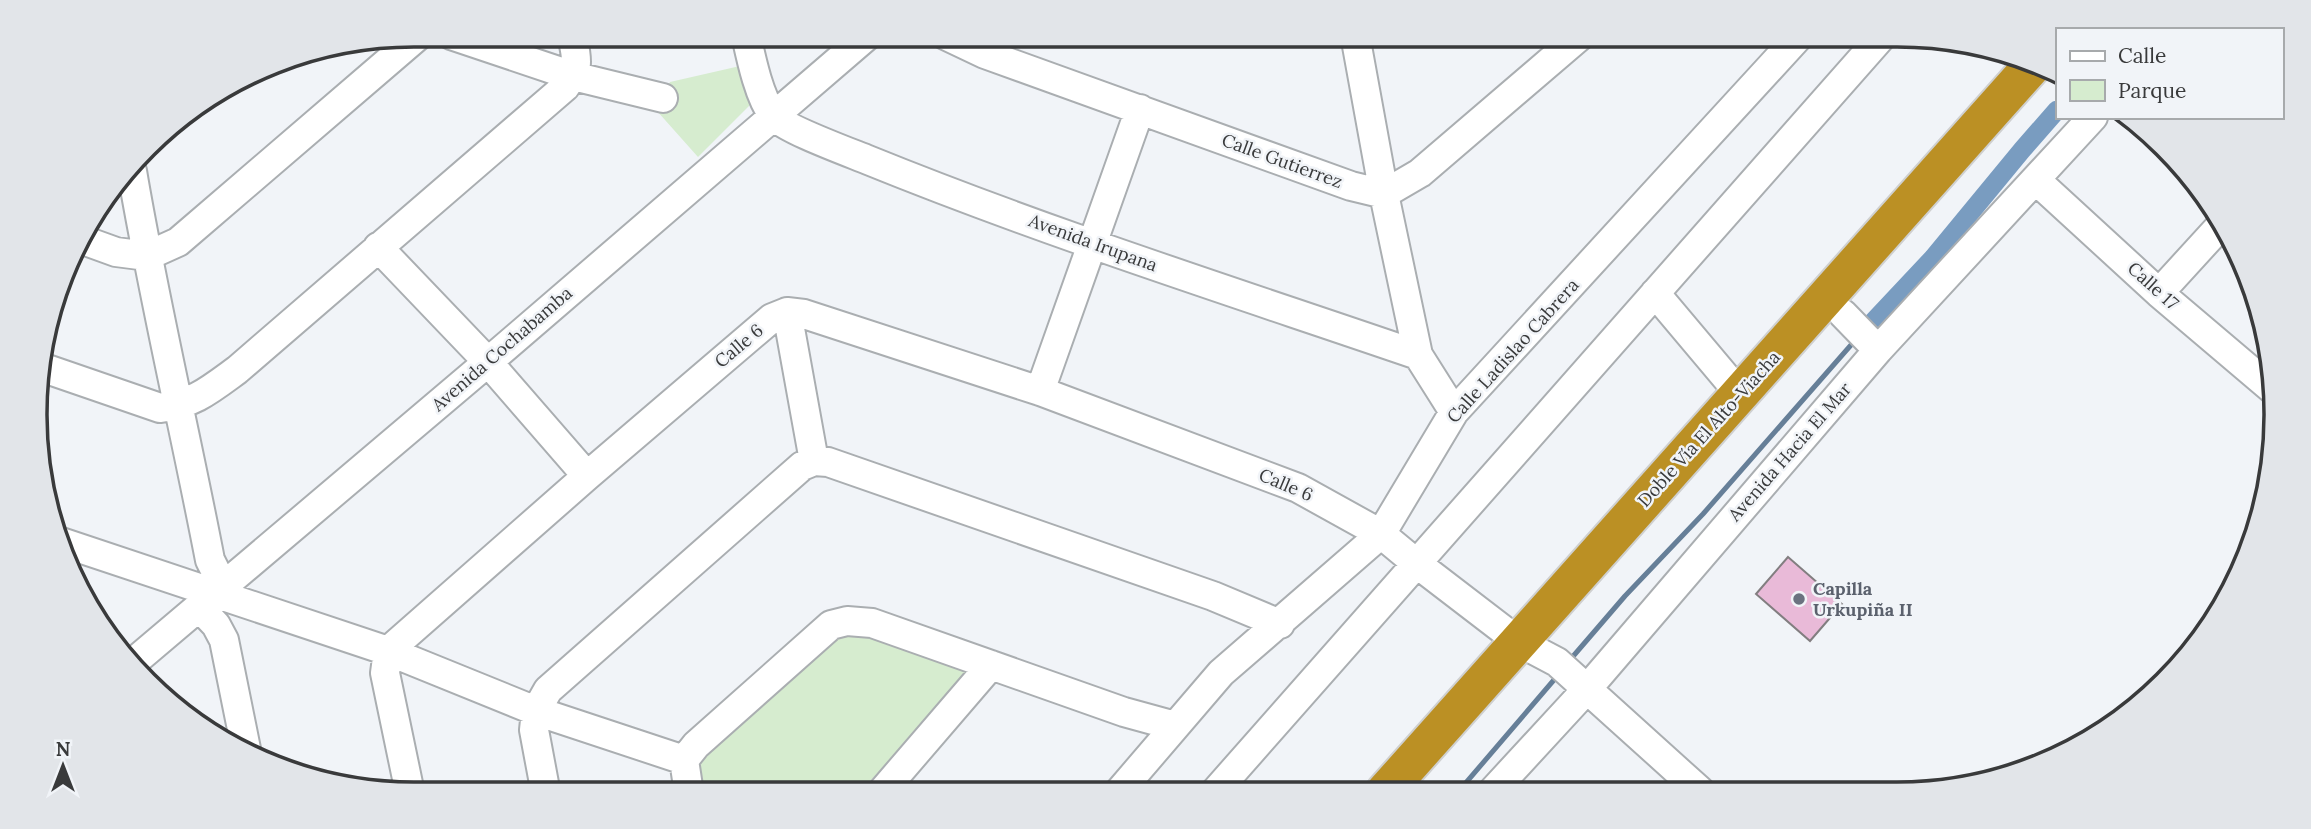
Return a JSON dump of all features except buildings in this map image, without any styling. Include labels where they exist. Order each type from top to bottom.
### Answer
[{"type":"highway","name":"Doble Vía El Alto-Viacha","points":[[1398,782],[1555,664],[1740,394],[2027,71]]},
{"type":"highway","name":"Doble Vía El Alto-Viacha","points":[[1428,782],[1555,664],[1843,314],[2050,81]]},
{"type":"street","points":[[90,243],[116,252],[147,256],[178,242],[405,47]]},
{"type":"street","points":[[487,47],[573,76],[663,98]]},
{"type":"street","points":[[50,370],[160,408],[180,406],[204,394],[237,370],[565,88],[578,63],[575,47]]},
{"type":"street","points":[[749,47],[761,89],[774,117]]},
{"type":"street","name":"Avenida Cochabamba","points":[[139,658],[853,47]]},
{"type":"street","name":"Calle Gutierrez","points":[[970,47],[1351,186],[1384,194]]},
{"type":"street","points":[[1357,47],[1384,194],[1418,355],[1454,412]]},
{"type":"street","points":[[1384,194],[1420,173],[1567,47]]},
{"type":"street","name":"Calle Ladislao Cabrera","points":[[1127,782],[1221,673],[1381,534],[1454,412],[1789,47]]},
{"type":"street","points":[[1223,782],[1872,47]]},
{"type":"street","points":[[1040,391],[1140,109]]},
{"type":"street","name":"Avenida Irupana","points":[[774,117],[818,140],[885,167],[1092,243],[1418,355]]},
{"type":"street","name":"Avenida Hacia El Mar","points":[[1499,782],[1555,664],[1878,350],[2037,181],[2091,119]]},
{"type":"street","points":[[133,178],[210,560],[216,572],[216,625],[224,640],[244,740]]},
{"type":"street","name":"Calle 17","points":[[2037,181],[2159,293],[2261,372]]},
{"type":"street","points":[[2159,293],[2215,231]]},
{"type":"street","points":[[379,247],[488,362],[587,476]]},
{"type":"street","points":[[1655,293],[1740,394]]},
{"type":"street","points":[[787,312],[814,461]]},
{"type":"street","name":"Calle 6","points":[[388,651],[772,318],[787,312],[804,314],[1040,391],[1298,488],[1381,534],[1416,564],[1555,664],[1690,782]]},
{"type":"street","points":[[1843,314],[1878,350]]},
{"type":"street","points":[[544,782],[534,730],[536,711],[548,690],[802,467],[814,461],[828,462],[1200,592],[1279,624]]},
{"type":"street","points":[[72,546],[388,651],[536,711],[684,760]]},
{"type":"street","points":[[687,782],[684,760],[696,746],[831,625],[847,621],[872,623],[1124,712],[1175,726]]},
{"type":"street","points":[[388,651],[385,673],[408,782]]},
{"type":"street","points":[[890,782],[990,665]]},
{"type":"green space","points":[[740,66],[752,103],[698,157],[657,111],[670,82]]},
{"type":"green space","points":[[850,628],[973,670],[869,782],[703,782],[699,758]]},
{"type":"waterway","points":[[1871,324],[1933,258],[2056,111]]},
{"type":"waterway","points":[[1569,661],[1625,596],[1703,514],[1851,345]]},
{"type":"waterway","points":[[1467,782],[1559,674]]},
{"type":"place","name":"Capilla Urkupiña II","points":[[1799,599]]}]
